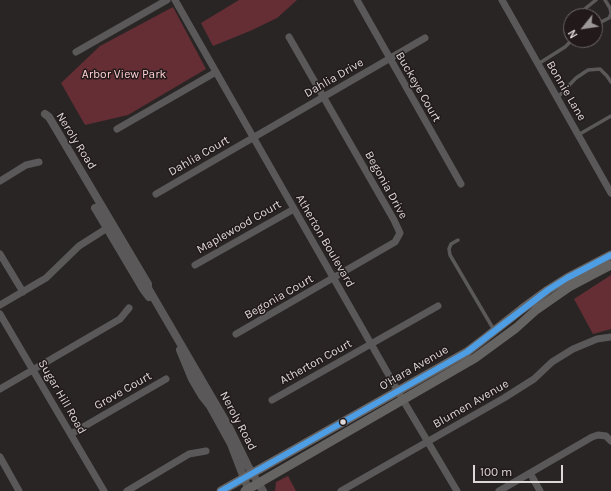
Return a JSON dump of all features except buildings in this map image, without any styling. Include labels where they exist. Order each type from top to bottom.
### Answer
[{"type":"main road","name":"O'Hara Avenue","points":[[222,491],[467,352],[548,290],[567,278],[611,255]]},
{"type":"main road","name":"O'Hara Avenue","points":[[247,490],[261,487],[403,400],[475,358],[516,328],[536,310],[569,287],[611,265]]},
{"type":"street","points":[[76,52],[167,0]]},
{"type":"street","name":"Atherton Boulevard","points":[[175,0],[403,400],[457,491]]},
{"type":"street","name":"Buckeye Court","points":[[357,0],[461,184]]},
{"type":"street","name":"Bonnie Lane","points":[[502,0],[611,192]]},
{"type":"street","points":[[289,37],[323,98]]},
{"type":"street","name":"Dahlia Drive","points":[[253,138],[425,38]]},
{"type":"street","points":[[117,129],[216,72]]},
{"type":"street","name":"Begonia Drive","points":[[323,98],[394,220],[400,233],[395,242],[333,278]]},
{"type":"street","name":"Neroly Road","points":[[247,490],[231,444],[222,426],[199,390],[180,350],[143,288],[110,227],[49,117],[45,114],[45,119],[110,227],[230,427],[248,466],[261,487]]},
{"type":"street","name":"Dahlia Court","points":[[156,194],[253,138]]},
{"type":"street","points":[[0,181],[26,165],[39,162]]},
{"type":"street","name":"Maplewood Court","points":[[195,265],[294,209]]},
{"type":"street","points":[[0,304],[46,278],[79,246],[110,227]]},
{"type":"street","points":[[0,254],[22,292]]},
{"type":"street","name":"Begonia Court","points":[[236,334],[333,278]]},
{"type":"street","name":"Atherton Court","points":[[272,400],[438,306]]},
{"type":"street","points":[[0,389],[120,319],[129,308]]},
{"type":"street","name":"Sugar Hill Road","points":[[0,314],[104,491]]},
{"type":"street","name":"Blumen Avenue","points":[[340,491],[504,398],[534,379],[562,355],[597,339],[611,337]]},
{"type":"street","name":"Grove Court","points":[[71,434],[166,379]]},
{"type":"street","points":[[499,491],[592,437],[598,435],[608,439]]},
{"type":"street","points":[[127,491],[189,454],[206,451]]},
{"type":"street","points":[[0,457],[19,491]]},
{"type":"street","points":[[530,473],[540,491]]},
{"type":"lane","points":[[586,8],[596,0]]},
{"type":"lane","points":[[603,21],[609,18],[611,13],[605,0]]},
{"type":"lane","points":[[538,64],[563,48]]},
{"type":"lane","points":[[557,98],[576,78],[588,70],[600,69],[611,82]]},
{"type":"lane","points":[[578,135],[611,116]]},
{"type":"lane","points":[[458,240],[451,244],[449,249],[450,255],[495,331]]},
{"type":"green space","points":[[239,0],[297,0],[277,18],[213,46],[201,23]]},
{"type":"green space","name":"Arbor View Park","points":[[173,7],[206,69],[128,115],[85,125],[61,83],[100,46]]},
{"type":"green space","points":[[611,275],[611,329],[593,334],[574,299]]},
{"type":"green space","points":[[288,476],[296,491],[275,491],[276,482]]},
{"type":"transit line","points":[[221,491],[467,352],[548,290],[567,278],[611,255]]}]
